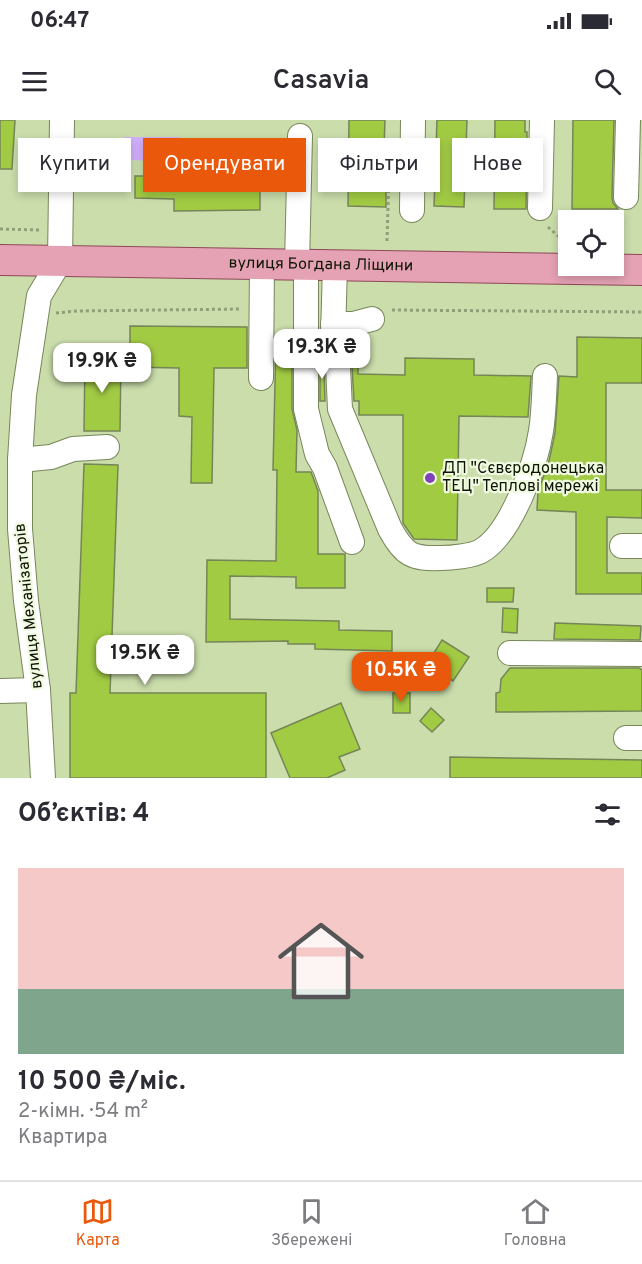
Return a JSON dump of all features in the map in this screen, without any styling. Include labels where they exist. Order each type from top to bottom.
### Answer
[{"type":"main road","name":"вулиця Богдана Ліщини","points":[[0,260],[642,270]]},
{"type":"street","points":[[60,261],[62,120]]},
{"type":"street","points":[[412,210],[413,120]]},
{"type":"street","points":[[540,208],[542,120]]},
{"type":"street","points":[[626,197],[628,120]]},
{"type":"street","points":[[300,136],[301,265],[306,408],[317,454],[325,468],[352,542]]},
{"type":"street","name":"вулиця Механізаторів","points":[[43,778],[38,690],[26,601],[20,530],[20,460],[24,395],[39,296],[60,261]]},
{"type":"street","points":[[261,378],[262,264]]},
{"type":"street","points":[[335,265],[333,337],[338,367],[340,409],[400,548],[420,559],[449,558],[481,552],[506,527],[516,510],[541,432],[545,376]]},
{"type":"street","points":[[333,324],[353,324],[372,319]]},
{"type":"street","points":[[20,460],[51,457],[73,450],[107,447]]},
{"type":"street","points":[[510,653],[642,654]]},
{"type":"street","points":[[0,691],[38,690]]},
{"type":"path","points":[[387,241],[389,192]]},
{"type":"path","points":[[0,230],[41,230],[42,219]]},
{"type":"shaded area","points":[[180,137],[143,138],[143,160],[131,160],[131,138],[124,138]]},
{"type":"building","points":[[0,120],[15,120],[12,169],[0,169]]},
{"type":"building","points":[[349,120],[385,120],[384,138],[349,138]]},
{"type":"building","points":[[437,120],[467,120],[466,138],[452,138],[452,192],[465,192],[464,207],[434,206],[434,192],[440,192],[440,138],[436,138]]},
{"type":"building","points":[[495,120],[525,120],[527,138],[495,138]]},
{"type":"building","points":[[573,120],[614,120],[612,197],[618,209],[572,209]]},
{"type":"building","points":[[135,176],[143,176],[143,192],[260,192],[260,210],[174,211],[174,199],[135,198]]},
{"type":"building","points":[[348,192],[386,192],[386,207],[348,206]]},
{"type":"building","points":[[494,192],[526,192],[526,209],[494,209]]},
{"type":"building","points":[[130,326],[247,327],[247,368],[214,368],[212,483],[191,483],[192,417],[179,416],[179,368],[130,367]]},
{"type":"building","name":"ДП \"Сєвєродонецька ТЕЦ\" Теплові мережі","points":[[358,337],[358,374],[405,375],[405,358],[474,359],[474,375],[531,376],[528,417],[459,416],[457,540],[414,539],[403,523],[403,415],[359,415],[359,401],[354,401],[348,338]]},
{"type":"building","points":[[577,337],[642,338],[642,383],[606,383],[606,490],[642,490],[642,518],[607,517],[607,573],[642,573],[642,594],[576,594],[576,512],[537,510],[538,492],[544,475],[546,475],[555,433],[559,376],[577,377]]},
{"type":"building","points":[[276,340],[292,340],[292,409],[297,430],[296,472],[311,472],[318,491],[318,554],[345,554],[345,588],[296,588],[296,577],[230,576],[230,619],[339,621],[339,630],[392,631],[392,651],[315,649],[315,644],[288,644],[288,641],[206,642],[207,560],[276,561],[277,470],[273,470]]},
{"type":"building","points":[[320,347],[324,369],[325,401],[320,401]]},
{"type":"building","points":[[85,356],[121,356],[120,431],[84,431]]},
{"type":"building","points":[[84,464],[118,465],[110,693],[266,693],[266,778],[70,778],[70,693],[76,693]]},
{"type":"building","points":[[487,588],[514,588],[513,602],[487,602]]},
{"type":"building","points":[[503,608],[518,609],[517,633],[502,632]]},
{"type":"building","points":[[555,623],[641,626],[640,640],[554,639]]},
{"type":"building","points":[[442,640],[469,657],[453,681],[427,664]]},
{"type":"building","points":[[510,668],[639,668],[642,670],[642,711],[496,712],[496,693],[500,692],[501,679]]},
{"type":"building","points":[[393,693],[410,693],[410,713],[393,713]]},
{"type":"building","points":[[341,703],[360,749],[339,757],[345,770],[327,778],[290,778],[271,733]]},
{"type":"building","points":[[431,708],[444,720],[432,732],[420,721]]},
{"type":"building","points":[[450,757],[642,760],[642,778],[450,778]]},
{"type":"place","name":"ДП \"Сєвєродонецька ТЕЦ\" Теплові мережі","points":[[430,478]]}]
